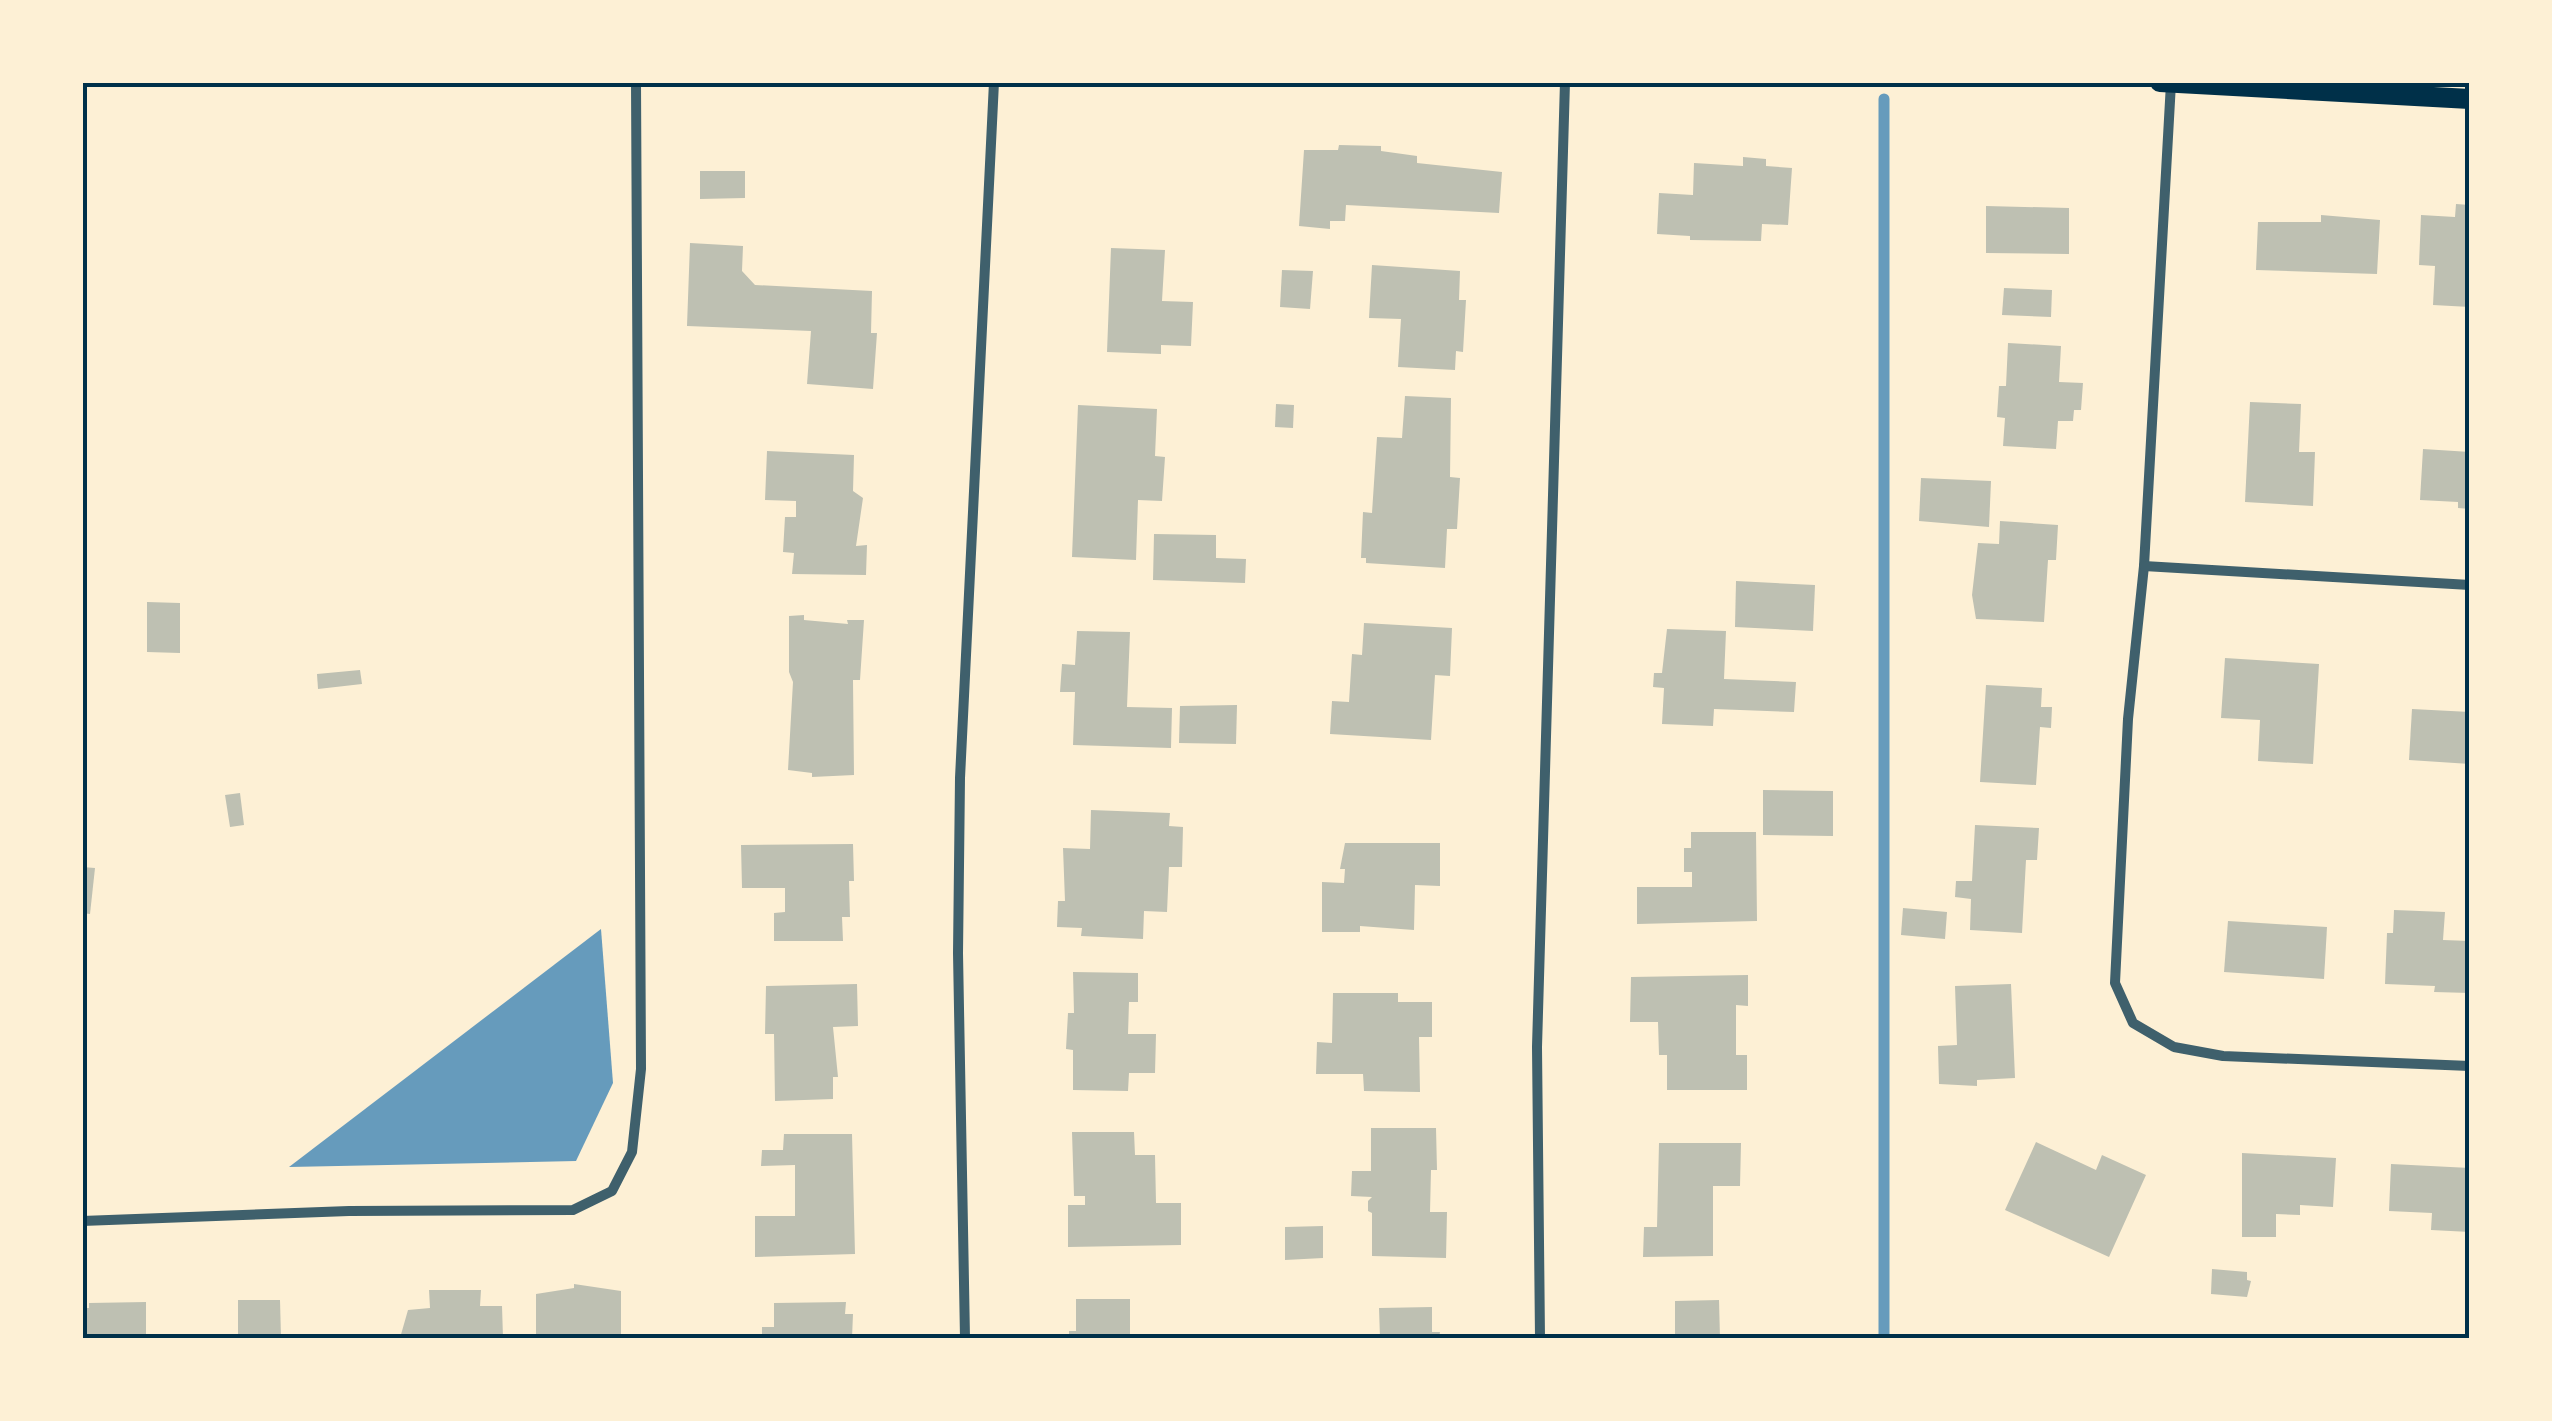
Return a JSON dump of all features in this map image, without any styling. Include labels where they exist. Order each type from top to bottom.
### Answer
[{"type":"main road","points":[[2160,82],[2470,100]]},
{"type":"street","points":[[82,1222],[349,1211],[572,1210],[612,1191],[632,1152],[641,1069],[636,82]]},
{"type":"street","points":[[966,1338],[958,952],[960,778],[994,82]]},
{"type":"street","points":[[1540,1338],[1537,1047],[1565,82]]},
{"type":"street","points":[[2171,83],[2144,566],[2128,719],[2116,982],[2133,1023],[2174,1047],[2223,1056],[2470,1066]]},
{"type":"street","points":[[2144,566],[2470,585]]},
{"type":"water","points":[[601,929],[613,1083],[576,1161],[289,1167]]},
{"type":"building","points":[[1339,145],[1381,146],[1381,151],[1417,156],[1417,163],[1502,172],[1499,213],[1346,205],[1345,221],[1330,221],[1330,229],[1299,226],[1304,150],[1338,150]]},
{"type":"building","points":[[1743,157],[1766,159],[1766,166],[1792,168],[1788,225],[1762,224],[1761,241],[1690,240],[1690,236],[1657,234],[1659,193],[1693,195],[1694,163],[1743,166]]},
{"type":"building","points":[[700,171],[745,171],[745,198],[700,199]]},
{"type":"building","points":[[2456,204],[2470,205],[2470,307],[2433,305],[2435,266],[2419,265],[2421,215],[2455,217]]},
{"type":"building","points":[[1986,206],[2069,208],[2069,254],[1986,253]]},
{"type":"building","points":[[2321,215],[2380,220],[2377,274],[2256,270],[2258,222],[2321,222]]},
{"type":"building","points":[[690,243],[743,246],[742,271],[755,285],[872,291],[871,333],[877,333],[873,389],[807,384],[811,331],[687,326]]},
{"type":"building","points":[[1111,248],[1165,250],[1162,301],[1193,302],[1191,346],[1161,345],[1161,354],[1107,352]]},
{"type":"building","points":[[1372,265],[1460,271],[1459,300],[1466,300],[1463,352],[1456,351],[1455,370],[1398,367],[1401,319],[1369,318]]},
{"type":"building","points":[[1282,270],[1313,271],[1310,309],[1280,307]]},
{"type":"building","points":[[2004,288],[2052,290],[2051,317],[2002,315]]},
{"type":"building","points":[[2008,343],[2061,346],[2059,382],[2083,383],[2081,410],[2074,410],[2073,421],[2058,421],[2056,449],[2003,446],[2005,418],[1997,417],[1999,386],[2006,386]]},
{"type":"building","points":[[1405,396],[1451,398],[1450,477],[1460,478],[1457,529],[1447,529],[1445,568],[1366,563],[1366,558],[1361,558],[1363,512],[1372,513],[1377,437],[1402,438]]},
{"type":"building","points":[[2250,402],[2301,404],[2299,452],[2315,452],[2313,506],[2245,502]]},
{"type":"building","points":[[1276,404],[1294,405],[1293,428],[1275,427]]},
{"type":"building","points":[[1078,405],[1157,409],[1155,456],[1165,457],[1162,501],[1138,500],[1136,560],[1072,557]]},
{"type":"building","points":[[2423,449],[2470,452],[2470,509],[2458,508],[2458,502],[2420,500]]},
{"type":"building","points":[[767,451],[854,455],[853,491],[863,498],[856,546],[867,545],[866,575],[792,574],[794,553],[783,552],[785,517],[796,517],[796,501],[765,500]]},
{"type":"building","points":[[1921,478],[1991,481],[1989,527],[1919,521]]},
{"type":"building","points":[[2000,521],[2058,525],[2056,560],[2048,560],[2044,622],[1976,619],[1972,595],[1978,543],[1999,544]]},
{"type":"building","points":[[1154,534],[1216,535],[1216,558],[1246,559],[1245,583],[1153,580]]},
{"type":"building","points":[[1736,581],[1815,585],[1813,631],[1735,627]]},
{"type":"building","points":[[147,602],[180,603],[180,653],[147,652]]},
{"type":"building","points":[[804,615],[804,620],[848,624],[847,620],[864,620],[860,680],[853,680],[854,775],[812,777],[812,773],[788,770],[793,682],[789,672],[789,616]]},
{"type":"building","points":[[1364,623],[1452,628],[1450,676],[1435,675],[1431,740],[1330,734],[1332,701],[1349,702],[1352,654],[1362,655]]},
{"type":"building","points":[[1667,629],[1726,631],[1724,679],[1796,682],[1794,712],[1714,709],[1713,726],[1662,724],[1664,688],[1653,687],[1654,673],[1662,673]]},
{"type":"building","points":[[1077,631],[1130,632],[1127,707],[1172,708],[1171,748],[1073,745],[1075,692],[1060,692],[1062,664],[1075,665]]},
{"type":"building","points":[[2225,658],[2319,664],[2313,764],[2258,761],[2260,720],[2221,718]]},
{"type":"building","points":[[360,670],[362,684],[318,689],[317,674]]},
{"type":"building","points":[[1986,685],[2042,688],[2041,707],[2052,707],[2051,728],[2040,727],[2036,785],[1980,782]]},
{"type":"building","points":[[1237,705],[1236,744],[1179,743],[1180,706]]},
{"type":"building","points":[[2412,709],[2470,712],[2470,764],[2409,760]]},
{"type":"building","points":[[1763,790],[1833,791],[1833,836],[1763,835]]},
{"type":"building","points":[[240,793],[244,825],[230,827],[225,795]]},
{"type":"building","points":[[1091,810],[1170,813],[1169,826],[1183,827],[1182,867],[1169,867],[1167,912],[1144,911],[1143,939],[1081,936],[1082,928],[1057,927],[1058,901],[1065,901],[1063,848],[1090,849]]},
{"type":"building","points":[[1975,825],[2039,828],[2037,860],[2026,860],[2022,933],[1970,930],[1971,899],[1955,897],[1956,881],[1972,881]]},
{"type":"building","points":[[1691,832],[1756,832],[1757,921],[1637,924],[1637,887],[1692,887],[1692,872],[1684,872],[1684,848],[1691,848]]},
{"type":"building","points":[[1345,843],[1440,843],[1440,886],[1415,885],[1414,930],[1360,926],[1360,932],[1322,932],[1322,882],[1344,883],[1345,869],[1340,869]]},
{"type":"building","points":[[853,844],[854,881],[849,881],[850,917],[842,917],[843,941],[774,941],[774,913],[785,912],[785,888],[742,888],[741,845]]},
{"type":"building","points":[[82,867],[95,868],[90,914],[82,913]]},
{"type":"building","points":[[1903,908],[1947,912],[1945,939],[1901,935]]},
{"type":"building","points":[[2394,910],[2445,912],[2443,940],[2470,941],[2470,993],[2434,992],[2435,986],[2385,984],[2387,933],[2393,933]]},
{"type":"building","points":[[2228,921],[2327,927],[2324,979],[2224,972]]},
{"type":"building","points":[[1073,972],[1138,973],[1138,1002],[1129,1002],[1128,1034],[1156,1034],[1155,1073],[1129,1073],[1128,1091],[1073,1090],[1073,1050],[1066,1049],[1068,1013],[1074,1013]]},
{"type":"building","points":[[1748,975],[1748,1006],[1736,1005],[1736,1055],[1747,1055],[1747,1090],[1667,1090],[1667,1055],[1659,1055],[1658,1022],[1630,1022],[1631,977]]},
{"type":"building","points":[[857,984],[858,1026],[833,1027],[838,1077],[833,1077],[833,1099],[775,1101],[774,1034],[765,1034],[766,986]]},
{"type":"building","points":[[2011,984],[2015,1078],[1977,1080],[1977,1086],[1939,1084],[1938,1046],[1957,1045],[1955,986]]},
{"type":"building","points":[[1333,993],[1398,993],[1398,1002],[1432,1002],[1432,1037],[1419,1037],[1420,1092],[1364,1091],[1363,1074],[1316,1074],[1317,1042],[1332,1043]]},
{"type":"building","points":[[1371,1128],[1436,1128],[1437,1170],[1431,1170],[1430,1212],[1447,1212],[1446,1258],[1372,1256],[1372,1213],[1368,1211],[1368,1201],[1372,1197],[1351,1196],[1352,1171],[1371,1171]]},
{"type":"building","points":[[1072,1132],[1134,1132],[1135,1155],[1155,1155],[1156,1203],[1181,1203],[1181,1245],[1068,1247],[1068,1205],[1085,1205],[1085,1196],[1074,1196]]},
{"type":"building","points":[[784,1134],[852,1134],[855,1254],[755,1257],[755,1216],[795,1216],[795,1165],[761,1166],[762,1150],[783,1150]]},
{"type":"building","points":[[2036,1142],[2096,1170],[2102,1155],[2146,1175],[2109,1257],[2005,1210]]},
{"type":"building","points":[[1659,1143],[1741,1143],[1740,1186],[1713,1186],[1713,1256],[1643,1257],[1644,1227],[1657,1227]]},
{"type":"building","points":[[2242,1153],[2336,1158],[2333,1207],[2300,1205],[2300,1215],[2276,1214],[2276,1237],[2242,1237]]},
{"type":"building","points":[[2391,1164],[2470,1168],[2470,1232],[2431,1230],[2432,1213],[2389,1211]]},
{"type":"building","points":[[1323,1226],[1323,1258],[1285,1260],[1285,1227]]},
{"type":"building","points":[[2212,1269],[2247,1272],[2247,1280],[2251,1281],[2247,1297],[2211,1294]]},
{"type":"building","points":[[574,1284],[621,1291],[621,1338],[536,1338],[536,1294],[574,1288]]},
{"type":"building","points":[[429,1290],[481,1290],[480,1306],[502,1306],[503,1338],[400,1338],[408,1310],[430,1308]]},
{"type":"building","points":[[1076,1299],[1130,1299],[1130,1338],[1069,1338],[1069,1331],[1076,1331]]},
{"type":"building","points":[[238,1300],[280,1300],[281,1338],[238,1338]]},
{"type":"building","points":[[1719,1300],[1720,1338],[1675,1338],[1675,1301]]},
{"type":"building","points":[[146,1302],[146,1338],[82,1338],[82,1308],[89,1308],[89,1303]]},
{"type":"building","points":[[846,1302],[845,1314],[853,1314],[852,1338],[762,1338],[762,1327],[774,1327],[774,1303]]},
{"type":"building","points":[[1432,1307],[1432,1332],[1440,1332],[1439,1338],[1380,1338],[1379,1308]]},
{"type":"waterway","points":[[1884,99],[1884,1338]]}]
